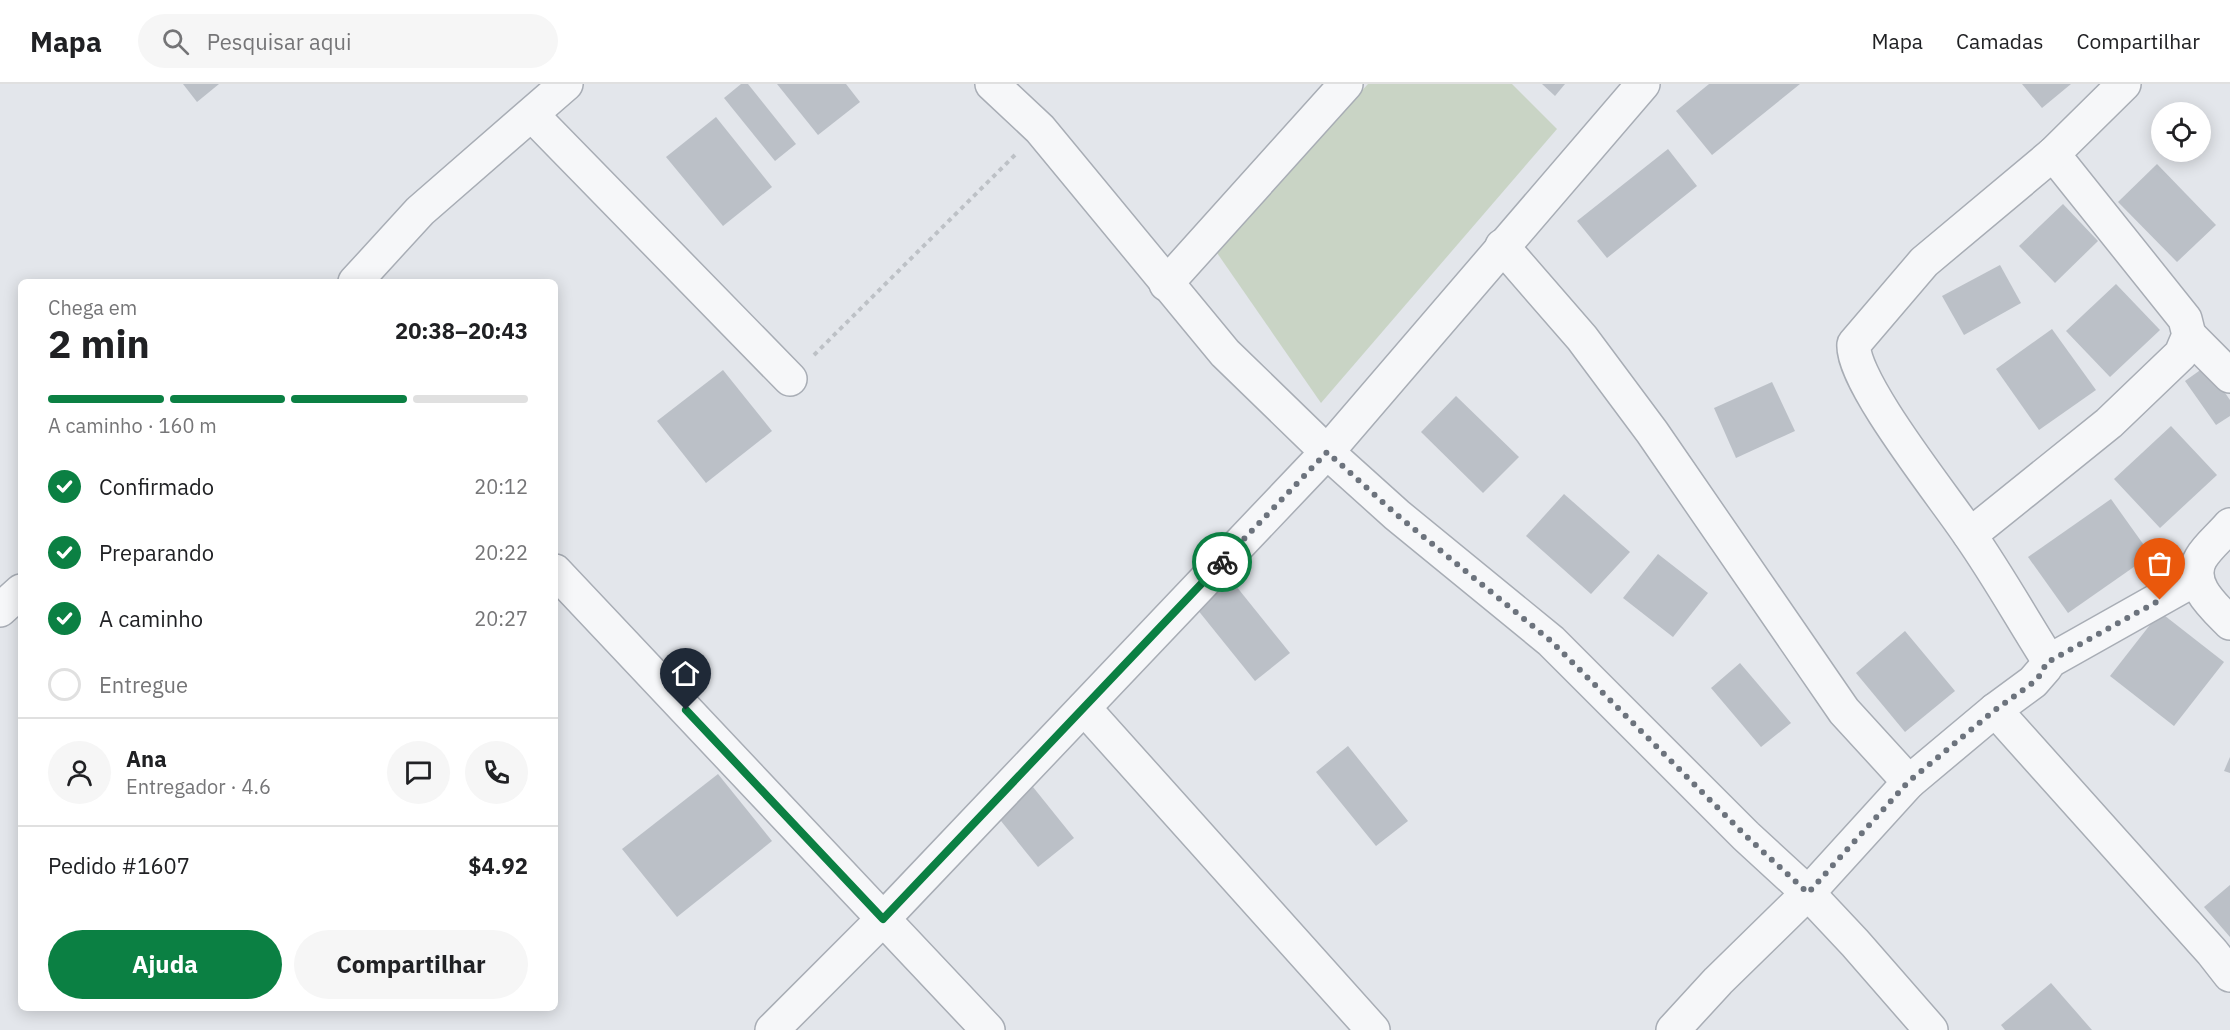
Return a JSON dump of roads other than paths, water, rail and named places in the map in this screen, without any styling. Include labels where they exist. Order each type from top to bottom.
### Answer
[{"type":"street","points":[[370,275],[420,212],[566,84]]},
{"type":"street","points":[[992,84],[1040,129],[1224,353],[1327,452],[1397,515],[1551,641],[1746,836],[1808,893],[1855,943],[1930,1030]]},
{"type":"street","points":[[1166,284],[1346,84]]},
{"type":"street","points":[[772,1030],[883,919],[1327,452],[1643,84]]},
{"type":"street","points":[[1673,1030],[1718,981],[1808,893],[1908,782],[1995,710],[2034,682],[2042,673],[2047,658],[1970,535],[1879,406],[1855,356],[1854,344],[1924,262],[2053,154],[2124,84]]},
{"type":"street","points":[[532,115],[790,379]]},
{"type":"street","points":[[2053,154],[2185,319],[2189,335],[2230,376]]},
{"type":"street","points":[[1502,246],[1582,338],[1652,432],[1844,711],[1908,782]]},
{"type":"street","points":[[1970,535],[2109,423],[2181,354],[2189,335]]},
{"type":"street","points":[[2230,525],[2200,558],[2197,569],[2200,588],[2230,623]]},
{"type":"street","points":[[558,574],[988,1030]]},
{"type":"street","points":[[2046,663],[2197,578]]},
{"type":"street","points":[[0,610],[18,594]]},
{"type":"street","points":[[1084,708],[1373,1030]]},
{"type":"street","points":[[1995,710],[2230,975]]}]
